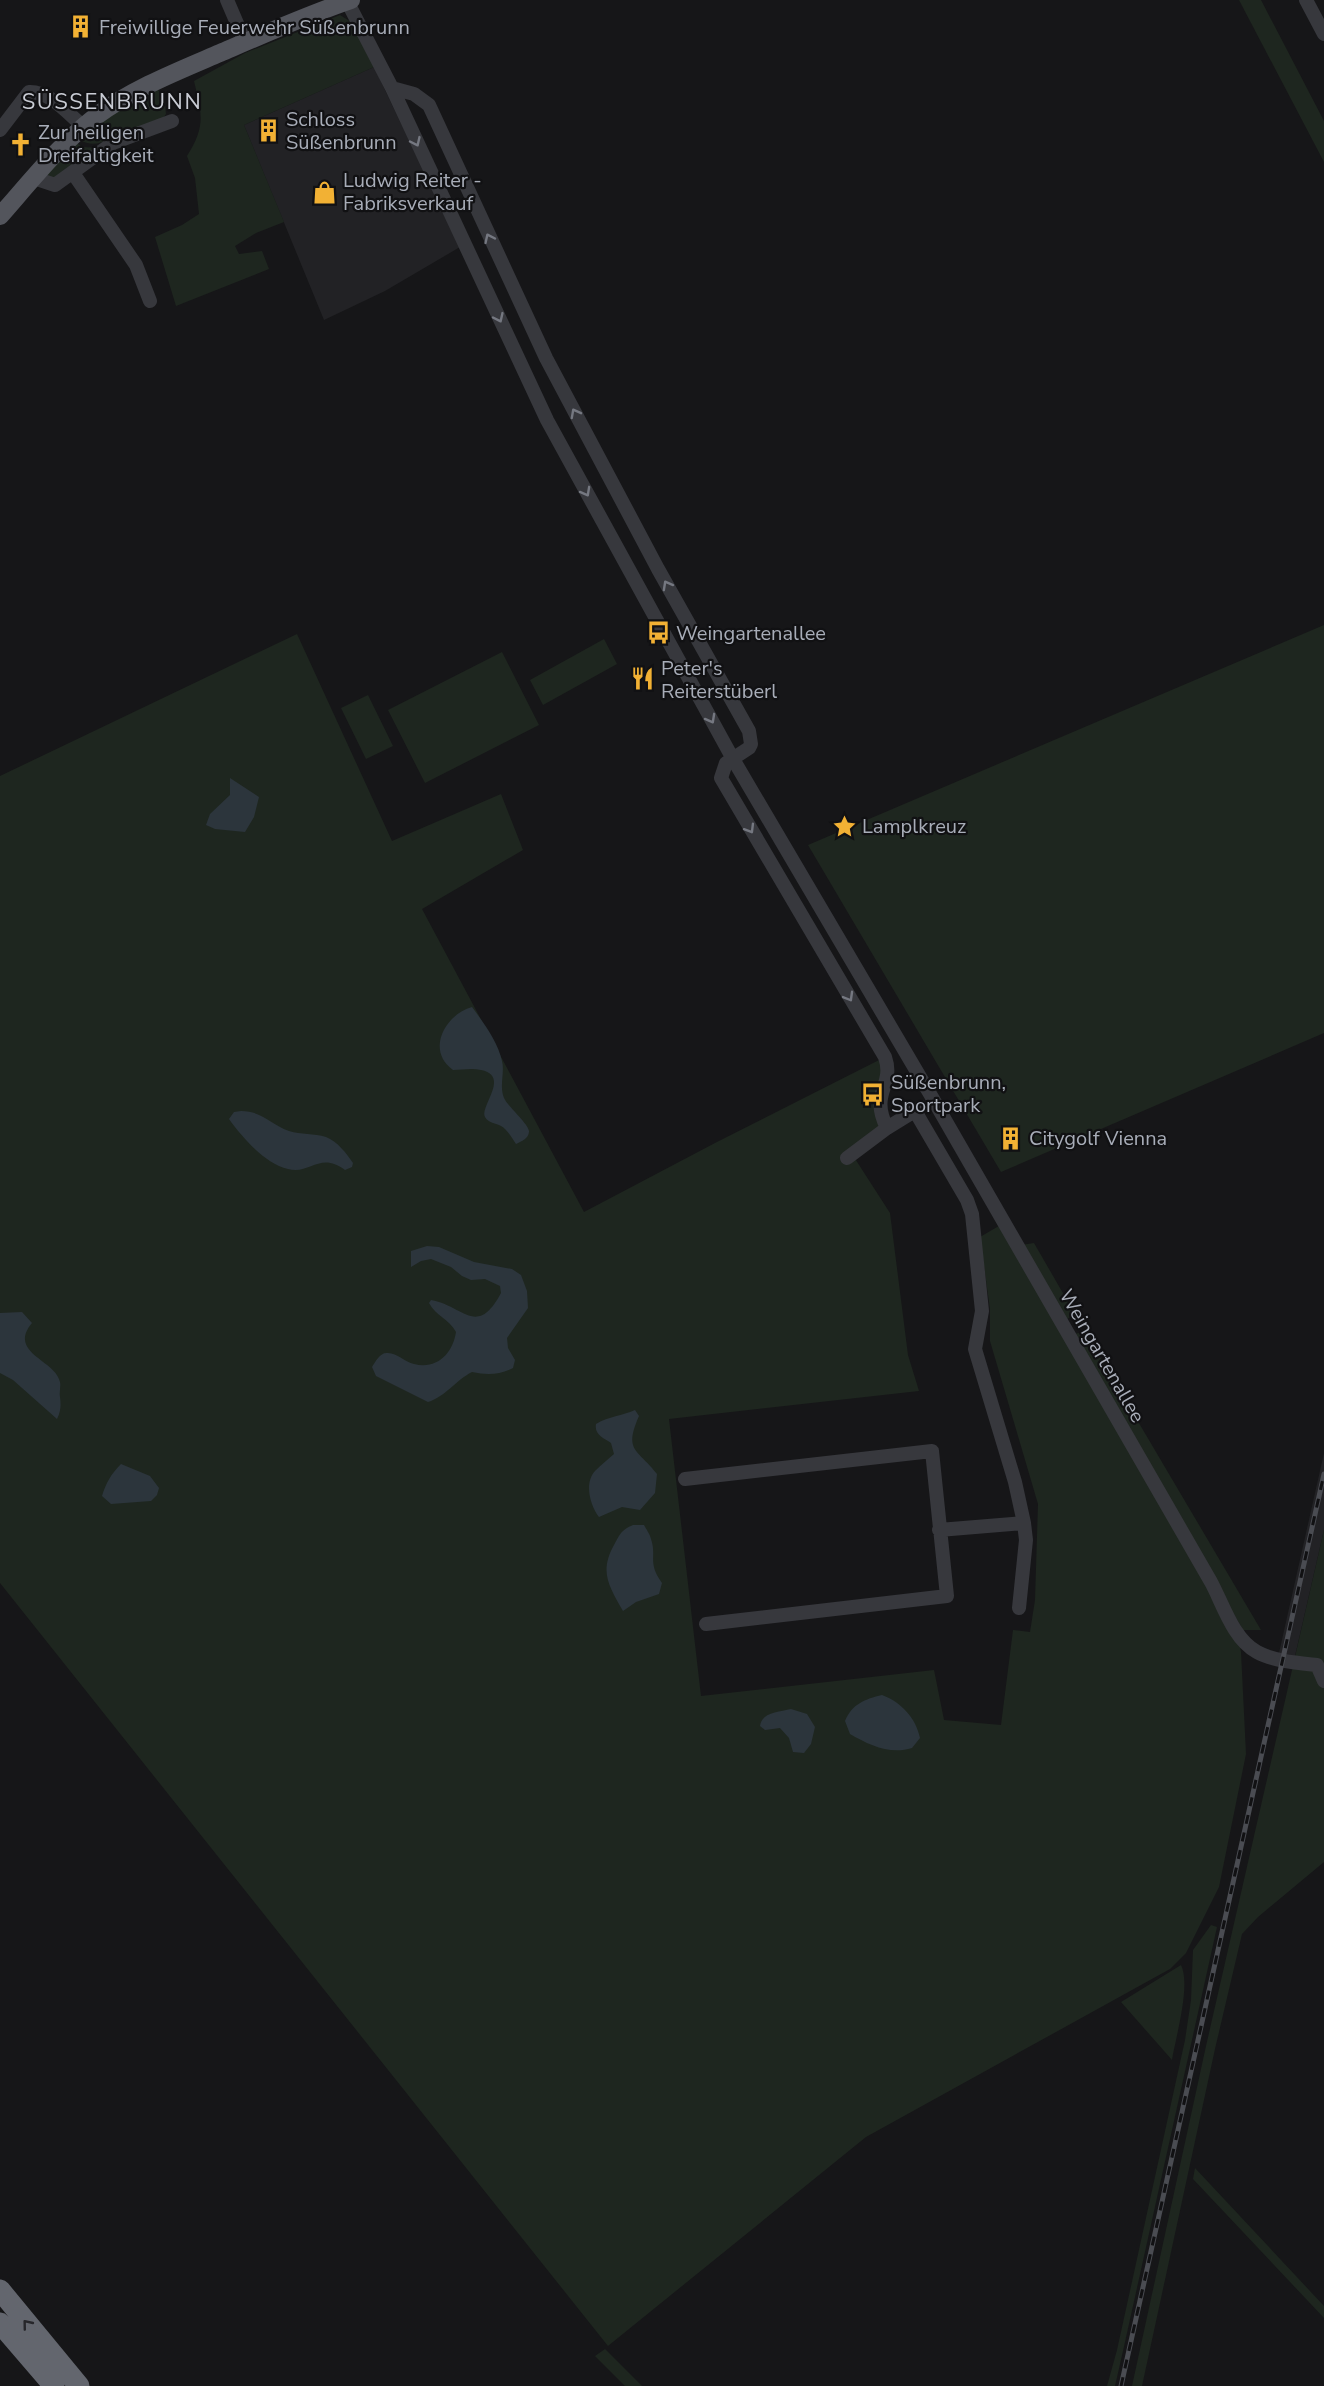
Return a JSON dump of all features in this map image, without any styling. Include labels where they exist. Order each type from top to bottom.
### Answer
[{"type":"highway","points":[[0,2290],[79,2386]]},
{"type":"highway","points":[[0,2323],[54,2386]]},
{"type":"main road","points":[[0,216],[84,126],[108,108],[144,87],[245,42],[349,1]]},
{"type":"street","points":[[227,0],[245,42]]},
{"type":"street","points":[[1306,0],[1324,34]]},
{"type":"street","name":"Weingartenallee","points":[[349,1],[547,420],[733,759],[933,1099],[1206,1574],[1237,1633],[1258,1653],[1291,1662],[1317,1665],[1324,1681]]},
{"type":"street","points":[[392,88],[414,94],[429,105],[546,358],[680,609],[749,731],[751,744],[749,748],[723,767],[721,778],[885,1057],[888,1075],[879,1102],[880,1112],[887,1128]]},
{"type":"street","points":[[0,130],[29,92],[38,92],[48,97],[84,126]]},
{"type":"street","points":[[34,178],[55,185],[113,143],[172,121]]},
{"type":"street","points":[[73,173],[136,265],[150,301]]},
{"type":"street","points":[[657,622],[680,609]]},
{"type":"street","points":[[764,851],[782,841]]},
{"type":"street","points":[[847,1158],[887,1128],[933,1099]]},
{"type":"street","points":[[915,1111],[967,1200],[972,1214],[982,1311],[975,1349],[1015,1482],[1024,1523],[1026,1540],[1019,1608]]},
{"type":"street","points":[[685,1479],[932,1451],[947,1596],[706,1624]]},
{"type":"street","points":[[939,1530],[1024,1523]]},
{"type":"shaded area","points":[[1239,0],[1261,0],[1324,121],[1324,162]]},
{"type":"shaded area","points":[[340,15],[351,22],[374,67],[244,125],[284,222],[256,233],[235,246],[239,254],[262,251],[269,269],[176,306],[155,237],[182,225],[199,214],[195,178],[187,156],[197,136],[201,120],[194,81],[245,53]]},
{"type":"shaded area","points":[[374,67],[460,247],[385,291],[324,320],[244,125]]},
{"type":"shaded area","points":[[158,89],[166,114],[159,124],[129,136],[123,130],[108,140],[97,143],[91,144],[80,140],[114,113]]},
{"type":"shaded area","points":[[77,143],[82,147],[100,148],[52,180],[46,175]]},
{"type":"shaded area","name":"Citygolf Vienna","points":[[1324,625],[1324,1033],[1001,1172],[808,845]]},
{"type":"shaded area","points":[[297,634],[392,841],[501,794],[523,850],[422,909],[584,1212],[885,1057],[880,1096],[887,1128],[852,1154],[890,1213],[908,1355],[919,1391],[669,1419],[701,1696],[934,1670],[944,1720],[1001,1725],[1013,1630],[1030,1632],[1035,1600],[1038,1504],[990,1341],[990,1309],[980,1237],[1004,1223],[1237,1633],[1241,1652],[1246,1754],[1219,1887],[1186,1953],[1170,1969],[866,2137],[608,2346],[0,1583],[0,776]]},
{"type":"shaded area","points":[[604,639],[617,664],[543,705],[530,680]]},
{"type":"shaded area","points":[[502,652],[539,725],[425,783],[388,710]]},
{"type":"shaded area","points":[[368,695],[393,746],[366,759],[341,708]]},
{"type":"shaded area","points":[[230,778],[259,797],[254,817],[245,832],[215,829],[206,825],[210,814],[230,795]]},
{"type":"shaded area","points":[[472,1007],[490,1032],[500,1054],[503,1065],[504,1098],[529,1132],[526,1138],[516,1144],[503,1127],[490,1122],[485,1117],[484,1112],[494,1085],[490,1073],[478,1069],[453,1070],[440,1053],[442,1034],[447,1025],[454,1017]]},
{"type":"shaded area","points":[[234,1112],[260,1115],[289,1131],[330,1139],[348,1156],[353,1163],[352,1167],[345,1170],[336,1165],[322,1163],[296,1170],[279,1166],[254,1148],[229,1119]]},
{"type":"shaded area","points":[[1034,1243],[1075,1314],[1064,1321],[1021,1245]]},
{"type":"shaded area","points":[[427,1246],[439,1247],[474,1262],[512,1269],[521,1275],[527,1291],[528,1308],[507,1338],[508,1348],[515,1360],[513,1368],[493,1374],[472,1372],[440,1396],[428,1402],[376,1376],[372,1367],[380,1355],[388,1353],[422,1365],[437,1362],[447,1353],[456,1332],[435,1311],[429,1303],[431,1300],[469,1316],[477,1317],[485,1314],[501,1293],[500,1286],[485,1279],[471,1280],[451,1267],[431,1259],[421,1261],[411,1267],[411,1251]]},
{"type":"shaded area","points":[[22,1312],[32,1323],[26,1333],[25,1342],[35,1356],[57,1374],[60,1382],[60,1408],[57,1419],[13,1380],[0,1373],[0,1313]]},
{"type":"shaded area","points":[[1072,1334],[1087,1335],[1261,1630],[1243,1630]]},
{"type":"shaded area","points":[[635,1410],[639,1416],[632,1437],[633,1444],[657,1474],[655,1493],[640,1510],[622,1507],[599,1517],[589,1494],[590,1482],[595,1471],[614,1454],[611,1443],[598,1434],[596,1424]]},
{"type":"shaded area","points":[[1324,1453],[1324,1530],[1295,1656],[1279,1653]]},
{"type":"shaded area","points":[[121,1464],[150,1476],[159,1488],[157,1495],[151,1501],[111,1504],[102,1496],[109,1479]]},
{"type":"shaded area","points":[[633,1525],[644,1525],[649,1533],[653,1545],[655,1570],[662,1583],[659,1594],[636,1602],[623,1611],[610,1586],[607,1563],[619,1535]]},
{"type":"shaded area","points":[[1324,1530],[1324,1862],[1258,1917],[1242,1934],[1142,2386],[1132,2386],[1206,2046]]},
{"type":"shaded area","points":[[882,1695],[901,1706],[915,1724],[920,1738],[912,1748],[888,1750],[850,1734],[845,1721],[851,1710],[865,1701]]},
{"type":"shaded area","points":[[791,1709],[807,1714],[815,1727],[811,1744],[804,1753],[793,1752],[789,1738],[780,1728],[765,1730],[760,1726],[761,1721],[768,1715]]},
{"type":"shaded area","points":[[1211,1925],[1217,1927],[1123,2351],[1115,2386],[1107,2386],[1117,2350],[1185,2040],[1191,2000],[1193,1950]]},
{"type":"shaded area","points":[[1181,1965],[1184,1974],[1184,1998],[1172,2060],[1121,2002]]},
{"type":"shaded area","points":[[1195,2168],[1324,2306],[1324,2318],[1193,2179]]},
{"type":"shaded area","points":[[605,2349],[642,2386],[625,2386],[595,2356]]},
{"type":"railway","points":[[1121,2386],[1324,1474]]},
{"type":"place","name":"Freiwillige Feuerwehr Süßenbrunn","points":[[81,27]]},
{"type":"place","name":"Schloss Süßenbrunn","points":[[268,131]]},
{"type":"place","name":"Zur heiligen Dreifaltigkeit","points":[[20,144]]},
{"type":"place","name":"Ludwig Reiter - Fabriksverkauf","points":[[325,192]]},
{"type":"place","name":"Weingartenallee","points":[[658,633]]},
{"type":"place","name":"Peter's Reiterstüberl","points":[[643,679]]},
{"type":"place","name":"Lamplkreuz","points":[[844,826]]},
{"type":"place","name":"Süßenbrunn, Sportpark","points":[[873,1094]]},
{"type":"place","name":"Citygolf Vienna","points":[[1011,1138]]},
{"type":"district","name":"SÜSSENBRUNN","points":[[112,102]]}]
